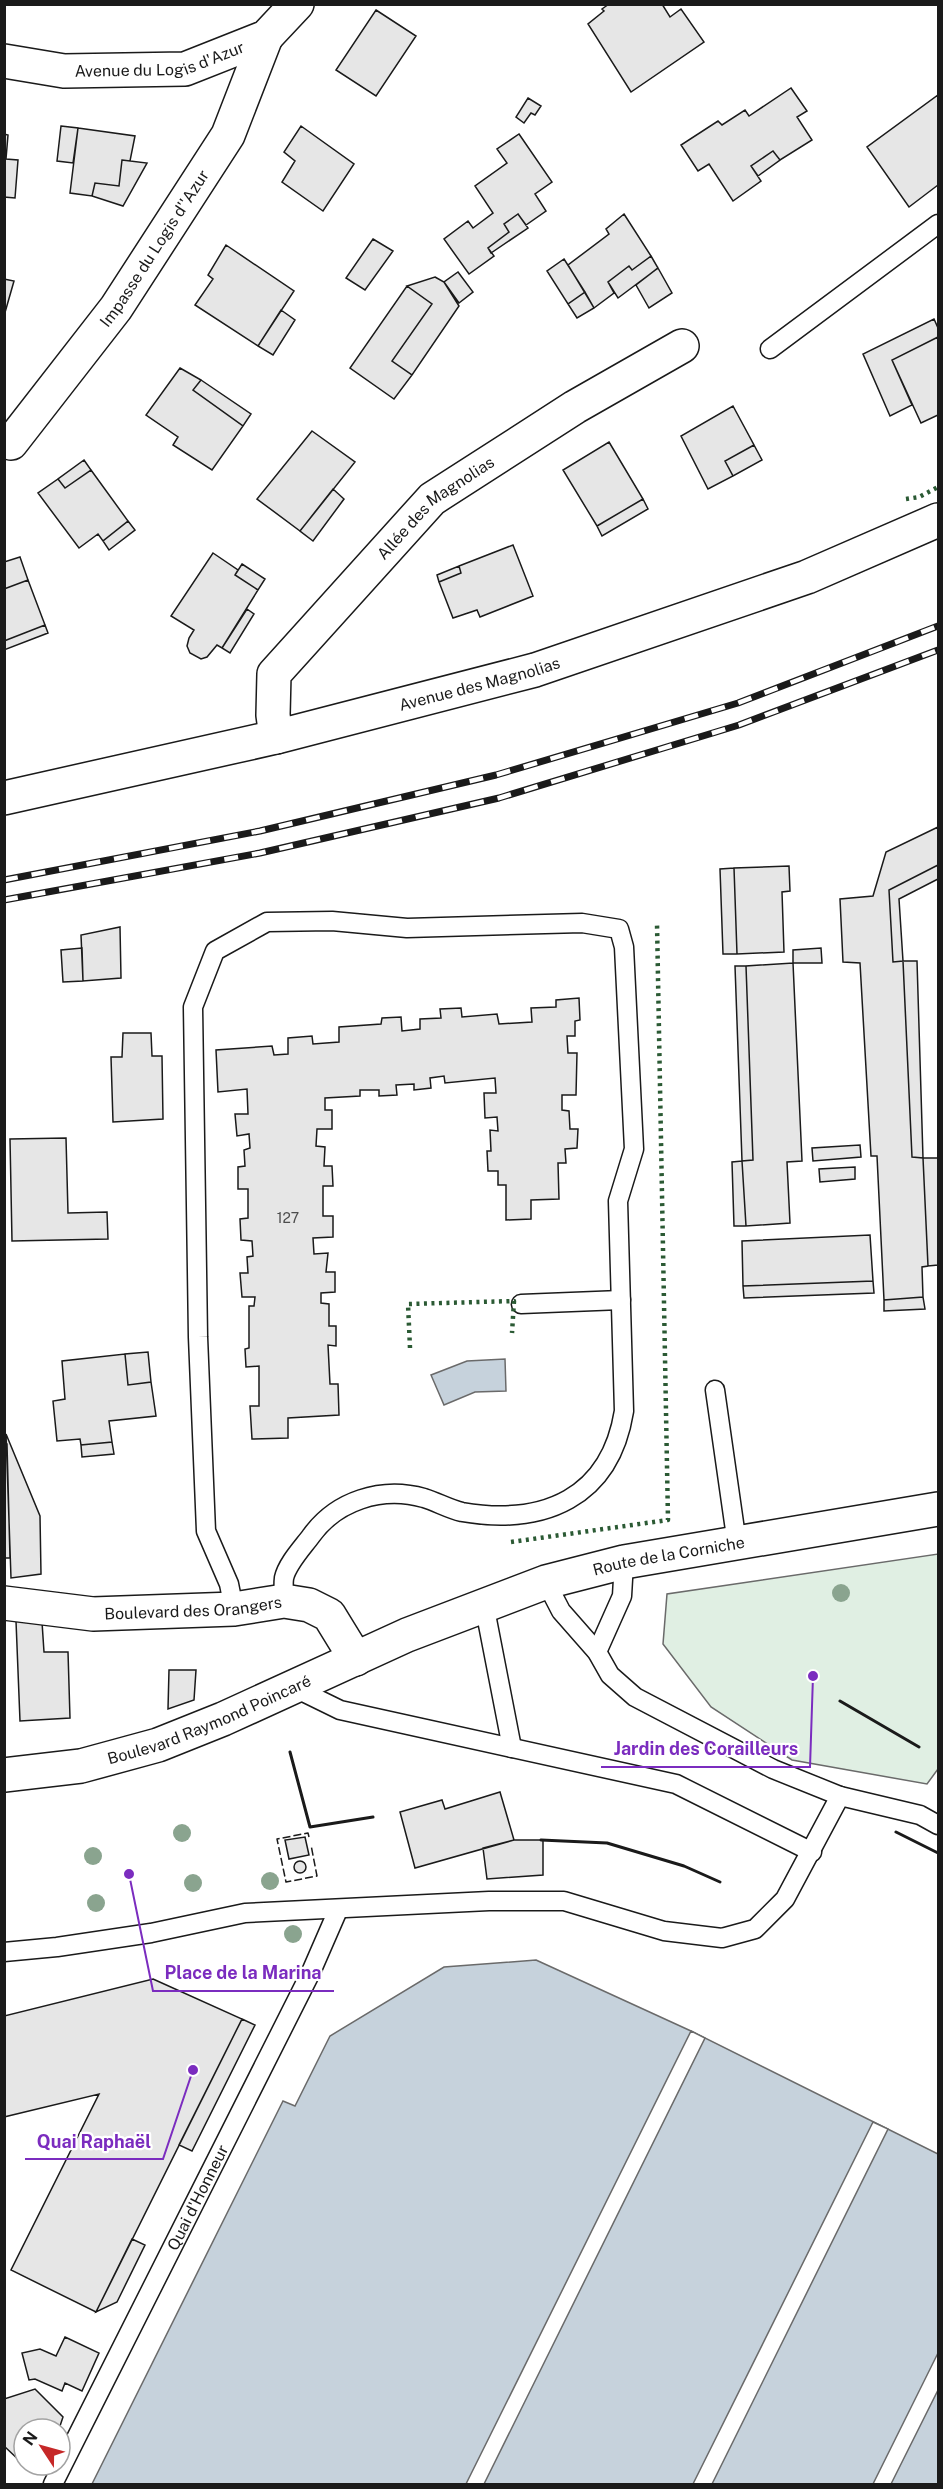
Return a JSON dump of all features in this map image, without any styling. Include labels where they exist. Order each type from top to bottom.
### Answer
[{"type":"street","name":"Avenue du Logis d'Azur","points":[[4,61],[64,71],[184,69],[266,36],[297,4]]},
{"type":"street","name":"Impasse du Logis d''Azur","points":[[11,443],[116,308],[228,135],[266,36]]},
{"type":"street","name":"Allée des Magnolias","points":[[276,737],[273,715],[274,674],[432,499],[575,407],[682,346]]},
{"type":"street","name":"Avenue des Magnolias","points":[[4,798],[276,737],[535,670],[807,577],[939,520]]},
{"type":"street","name":"Route de la Corniche","points":[[407,1635],[546,1582],[624,1562],[939,1509]]},
{"type":"street","name":"Boulevard des Orangers","points":[[4,1603],[93,1614],[234,1609],[284,1601],[309,1605],[328,1615],[356,1659]]},
{"type":"street","name":"Boulevard Raymond Poincaré","points":[[4,1775],[81,1766],[158,1745],[223,1719],[407,1635]]},
{"type":"lane","points":[[770,350],[939,224]]},
{"type":"lane","points":[[234,1609],[229,1584],[206,1532],[198,1337],[193,1007],[215,951],[267,922],[332,921],[407,928],[582,923],[619,930],[624,947],[634,1149],[618,1201],[624,1411],[620,1436],[605,1467],[585,1490],[555,1507],[519,1515],[488,1515],[459,1511],[422,1498],[391,1494],[363,1497],[338,1509],[319,1525],[284,1578],[284,1601]]},
{"type":"lane","points":[[521,1304],[621,1300]]},
{"type":"lane","points":[[715,1390],[737,1544]]},
{"type":"lane","points":[[597,1652],[622,1596],[624,1562]]},
{"type":"lane","points":[[546,1582],[561,1611],[597,1652],[610,1675],[635,1697],[773,1769],[840,1796],[920,1815],[939,1825]]},
{"type":"lane","points":[[484,1604],[512,1748]]},
{"type":"lane","points":[[293,1687],[340,1710],[676,1784],[812,1852]]},
{"type":"lane","points":[[4,1952],[57,1947],[151,1933],[245,1913],[489,1901],[564,1901],[664,1931],[722,1938],[755,1929],[785,1899],[840,1796]]},
{"type":"lane","name":"Quai d'Honneur","points":[[53,2484],[311,1972],[338,1910]]},
{"type":"green space","points":[[938,1554],[938,1769],[927,1784],[792,1760],[711,1707],[663,1644],[667,1594]]},
{"type":"shaded area","points":[[505,1359],[506,1391],[475,1392],[444,1405],[431,1375],[467,1361]]},
{"type":"shaded area","points":[[536,1960],[691,2031],[938,2154],[938,2484],[92,2484],[283,2101],[295,2106],[330,2036],[444,1967]]},
{"type":"pier","points":[[691,2031],[705,2038],[484,2484],[466,2484]]},
{"type":"pier","points":[[873,2122],[888,2129],[712,2484],[693,2484]]},
{"type":"pier","points":[[938,2353],[938,2390],[891,2484],[873,2484]]},
{"type":"building","points":[[609,4],[662,4],[670,17],[681,9],[704,42],[631,92],[588,24]]},
{"type":"building","points":[[376,10],[416,36],[376,96],[336,70]]},
{"type":"building","points":[[791,88],[807,111],[797,117],[812,140],[780,160],[773,151],[751,166],[761,181],[733,201],[709,164],[698,171],[681,145],[718,121],[722,125],[745,110],[749,116]]},
{"type":"building","points":[[938,95],[938,185],[909,207],[867,147]]},
{"type":"building","points":[[528,98],[541,106],[535,115],[531,113],[524,123],[516,117]]},
{"type":"building","points":[[61,126],[78,128],[73,163],[57,161]]},
{"type":"building","points":[[301,126],[354,164],[323,211],[282,182],[295,161],[284,152]]},
{"type":"building","points":[[78,128],[135,136],[130,161],[122,160],[119,186],[95,183],[92,196],[70,193]]},
{"type":"building","points":[[4,134],[8,135],[6,159],[18,160],[15,198],[4,197]]},
{"type":"building","points":[[519,134],[552,182],[535,194],[546,211],[526,225],[518,214],[504,224],[509,232],[488,248],[494,256],[469,274],[444,239],[468,221],[473,228],[493,213],[475,186],[507,163],[497,149]]},
{"type":"building","points":[[773,151],[780,160],[758,176],[751,166]]},
{"type":"building","points":[[122,160],[147,163],[123,206],[92,196],[95,183],[119,186]]},
{"type":"building","points":[[518,214],[528,228],[491,253],[488,248],[509,232],[504,224]]},
{"type":"building","points":[[624,214],[651,256],[632,270],[629,266],[608,282],[614,293],[594,308],[568,265],[609,234],[606,229]]},
{"type":"building","points":[[373,239],[393,251],[365,290],[346,278]]},
{"type":"building","points":[[226,245],[294,291],[258,346],[195,305],[213,279],[208,275]]},
{"type":"building","points":[[651,256],[658,268],[618,298],[608,282],[629,266],[632,270]]},
{"type":"building","points":[[564,259],[585,292],[568,304],[547,271]]},
{"type":"building","points":[[658,268],[672,293],[649,308],[636,285]]},
{"type":"building","points":[[458,272],[473,292],[459,303],[444,282]]},
{"type":"building","points":[[435,277],[444,282],[459,306],[412,375],[392,361],[432,304],[407,286]]},
{"type":"building","points":[[4,279],[14,281],[4,316]]},
{"type":"building","points":[[407,286],[432,304],[392,361],[412,375],[394,399],[350,368]]},
{"type":"building","points":[[585,292],[594,308],[577,318],[568,304]]},
{"type":"building","points":[[281,310],[295,320],[273,355],[258,346]]},
{"type":"building","points":[[934,319],[938,328],[938,337],[892,360],[912,405],[890,416],[863,354]]},
{"type":"building","points":[[938,337],[938,415],[921,423],[892,360]]},
{"type":"building","points":[[180,368],[201,380],[193,390],[243,426],[212,470],[173,445],[178,437],[146,415]]},
{"type":"building","points":[[201,380],[251,414],[243,426],[193,390]]},
{"type":"building","points":[[733,406],[754,445],[725,461],[733,476],[708,489],[681,436]]},
{"type":"building","points":[[312,431],[355,462],[300,531],[257,499]]},
{"type":"building","points":[[609,442],[643,499],[597,526],[563,470]]},
{"type":"building","points":[[754,445],[762,460],[733,476],[725,461]]},
{"type":"building","points":[[84,460],[91,470],[65,488],[58,479]]},
{"type":"building","points":[[91,470],[128,521],[103,541],[98,534],[79,548],[38,493],[58,479],[65,488]]},
{"type":"building","points":[[333,489],[344,499],[313,541],[300,531]]},
{"type":"building","points":[[643,499],[648,509],[602,536],[597,526]]},
{"type":"building","points":[[128,521],[135,530],[109,550],[103,541]]},
{"type":"building","points":[[513,545],[533,596],[480,617],[477,610],[453,618],[439,582],[461,573],[459,566]]},
{"type":"building","points":[[213,553],[238,570],[235,575],[258,590],[222,648],[217,645],[207,657],[201,659],[190,653],[187,646],[194,630],[171,616]]},
{"type":"building","points":[[20,557],[28,580],[4,589],[4,562]]},
{"type":"building","points":[[242,564],[265,579],[258,590],[235,575]]},
{"type":"building","points":[[459,566],[461,573],[439,582],[437,575]]},
{"type":"building","points":[[28,580],[45,625],[4,641],[4,589]]},
{"type":"building","points":[[247,609],[254,614],[230,653],[222,648]]},
{"type":"building","points":[[45,625],[48,633],[4,650],[4,641]]},
{"type":"building","points":[[938,827],[938,865],[889,890],[893,962],[903,961],[912,1157],[923,1158],[928,1266],[922,1267],[923,1297],[884,1300],[877,1156],[871,1156],[860,963],[843,962],[840,899],[873,896],[886,852]]},
{"type":"building","points":[[938,865],[938,879],[899,899],[903,961],[893,962],[889,890]]},
{"type":"building","points":[[789,866],[790,891],[782,892],[784,952],[737,954],[734,868]]},
{"type":"building","points":[[734,868],[737,954],[723,954],[720,869]]},
{"type":"building","points":[[120,927],[121,978],[83,981],[81,935]]},
{"type":"building","points":[[82,948],[83,981],[63,982],[61,950]]},
{"type":"building","points":[[821,948],[822,963],[793,963],[793,950]]},
{"type":"building","points":[[903,961],[917,961],[923,1158],[912,1157]]},
{"type":"building","points":[[793,963],[802,1161],[787,1162],[790,1223],[746,1226],[742,1161],[753,1160],[746,966]]},
{"type":"building","points":[[735,966],[746,966],[753,1160],[742,1161]]},
{"type":"building","points":[[579,998],[580,1020],[575,1021],[575,1036],[567,1036],[568,1053],[577,1053],[576,1095],[562,1095],[562,1110],[569,1111],[570,1129],[578,1129],[577,1148],[565,1149],[566,1163],[558,1163],[559,1199],[531,1200],[531,1219],[506,1220],[506,1185],[498,1185],[498,1171],[488,1171],[487,1151],[491,1151],[490,1130],[498,1131],[497,1117],[485,1118],[484,1093],[496,1093],[495,1078],[445,1083],[444,1076],[430,1078],[431,1088],[414,1090],[414,1084],[396,1085],[397,1095],[379,1096],[379,1090],[360,1090],[360,1096],[325,1098],[325,1110],[332,1110],[332,1129],[317,1129],[316,1146],[325,1147],[324,1166],[332,1166],[333,1186],[323,1186],[323,1216],[333,1216],[333,1237],[313,1238],[314,1254],[328,1253],[326,1272],[335,1272],[335,1292],[321,1293],[321,1303],[329,1304],[329,1326],[336,1326],[336,1346],[328,1345],[330,1384],[338,1384],[339,1415],[288,1418],[288,1438],[252,1439],[250,1406],[259,1406],[259,1366],[246,1367],[245,1349],[249,1348],[249,1306],[254,1306],[255,1297],[242,1297],[240,1273],[248,1273],[247,1257],[253,1256],[252,1241],[241,1240],[240,1219],[248,1218],[248,1189],[238,1189],[238,1167],[245,1166],[244,1150],[250,1148],[249,1134],[237,1136],[235,1114],[248,1114],[247,1089],[218,1092],[216,1050],[272,1046],[274,1055],[288,1054],[288,1038],[312,1036],[313,1044],[339,1042],[339,1027],[381,1024],[382,1018],[401,1017],[402,1031],[420,1029],[420,1019],[441,1018],[440,1009],[461,1008],[462,1017],[497,1014],[499,1024],[532,1022],[531,1008],[556,1007],[556,1000]]},
{"type":"building","points":[[123,1033],[151,1033],[152,1056],[162,1056],[163,1119],[113,1122],[111,1057],[122,1057]]},
{"type":"building","points":[[66,1138],[68,1213],[107,1212],[108,1239],[12,1241],[10,1139]]},
{"type":"building","points":[[860,1145],[861,1157],[813,1161],[812,1148]]},
{"type":"building","points":[[923,1158],[938,1158],[938,1265],[928,1266]]},
{"type":"building","points":[[742,1161],[746,1226],[734,1226],[732,1162]]},
{"type":"building","points":[[855,1167],[855,1179],[820,1182],[819,1169]]},
{"type":"building","points":[[870,1235],[873,1281],[743,1286],[742,1241]]},
{"type":"building","points":[[873,1281],[874,1293],[744,1298],[743,1286]]},
{"type":"building","points":[[923,1297],[925,1309],[884,1311],[884,1300]]},
{"type":"building","points":[[148,1352],[151,1382],[128,1385],[125,1354]]},
{"type":"building","points":[[125,1354],[128,1385],[151,1382],[156,1416],[109,1421],[112,1442],[81,1445],[80,1439],[57,1441],[53,1401],[65,1399],[62,1361]]},
{"type":"building","points":[[6,1434],[40,1516],[41,1574],[11,1578]]},
{"type":"building","points":[[112,1442],[114,1454],[82,1457],[81,1445]]},
{"type":"building","points":[[4,1444],[7,1444],[10,1558],[4,1558]]},
{"type":"building","points":[[16,1621],[42,1622],[44,1652],[68,1652],[70,1718],[20,1721]]},
{"type":"building","points":[[169,1670],[196,1670],[194,1700],[168,1709]]},
{"type":"building","points":[[500,1792],[514,1840],[415,1868],[400,1812],[442,1800],[445,1809]]},
{"type":"building","points":[[305,1837],[309,1855],[289,1859],[285,1840]]},
{"type":"building","points":[[514,1840],[543,1840],[543,1875],[487,1879],[483,1848]]},
{"type":"building","points":[[302,1861],[305,1862],[305,1872],[298,1873],[295,1872],[294,1865],[295,1862]]},
{"type":"building","points":[[153,1979],[242,2019],[96,2312],[11,2270],[99,2094],[4,2117],[4,2016]]},
{"type":"building","points":[[242,2019],[255,2025],[192,2151],[179,2145]]},
{"type":"building","points":[[132,2239],[145,2245],[117,2302],[96,2312]]},
{"type":"building","points":[[65,2337],[99,2353],[82,2391],[65,2383],[62,2391],[35,2379],[29,2380],[22,2353],[40,2349],[56,2356]]},
{"type":"building","points":[[35,2389],[63,2417],[12,2417],[12,2454],[4,2446],[4,2399]]},
{"type":"railway","points":[[4,880],[260,831],[496,775],[738,703],[938,626]]},
{"type":"railway","points":[[4,900],[260,853],[499,798],[739,725],[938,650]]},
{"type":"hedge","points":[[906,499],[919,497],[938,487]]},
{"type":"hedge","points":[[511,1542],[668,1520],[657,923]]},
{"type":"hedge","points":[[410,1348],[408,1304],[514,1301],[512,1333]]},
{"type":"fence","points":[[309,1837],[308,1833],[277,1839],[286,1882],[317,1876],[311,1845]]},
{"type":"wall","points":[[840,1701],[919,1747]]},
{"type":"wall","points":[[290,1752],[310,1827],[373,1817]]},
{"type":"wall","points":[[896,1832],[938,1853]]},
{"type":"wall","points":[[541,1840],[607,1843],[684,1866],[720,1882]]},
{"type":"place","name":"Jardin des Corailleurs","points":[[813,1676]]},
{"type":"place","name":"Place de la Marina","points":[[129,1874]]},
{"type":"place","name":"Quai Raphaël","points":[[193,2070]]}]
